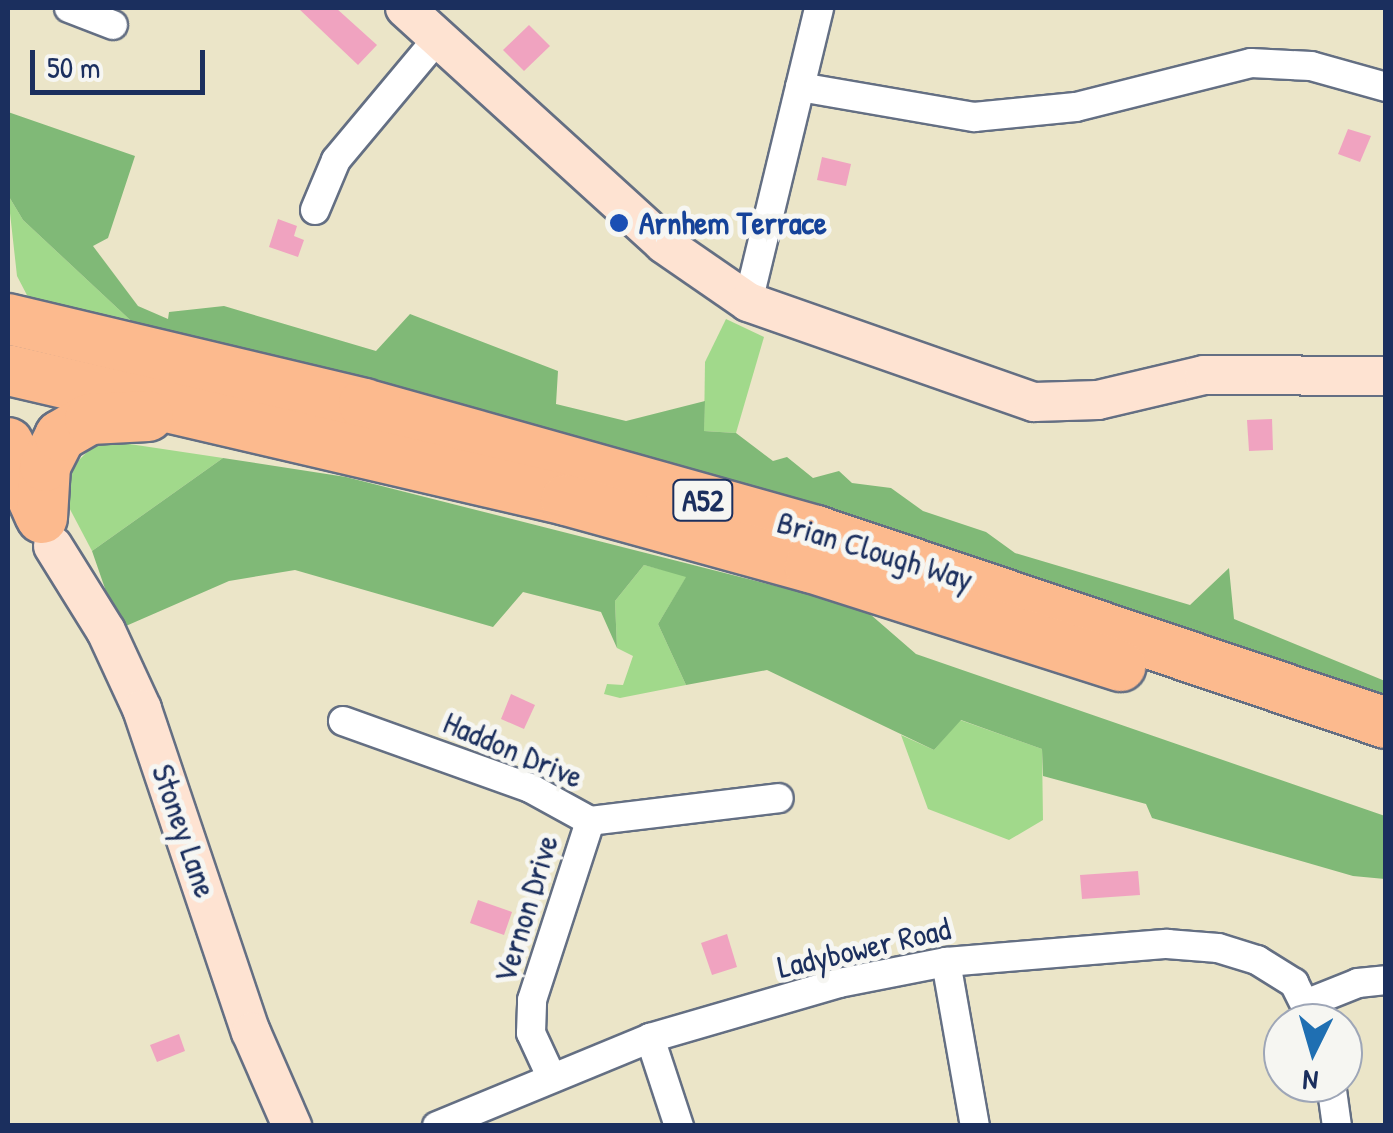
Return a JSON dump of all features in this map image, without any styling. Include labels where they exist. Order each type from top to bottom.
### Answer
[{"type":"highway","name":"Brian Clough Way","points":[[8,319],[364,404],[816,531],[1386,723]]},
{"type":"highway","name":"Brian Clough Way","points":[[8,370],[233,418],[810,567],[1386,758]]},
{"type":"highway","points":[[47,532],[47,459],[73,426],[122,415],[233,418]]},
{"type":"highway","points":[[8,443],[47,532]]},
{"type":"street","points":[[404,8],[664,244],[748,302],[1034,402],[1098,400],[1204,375],[1386,376]]},
{"type":"street","points":[[748,302],[819,8]]},
{"type":"street","points":[[78,9],[113,25]]},
{"type":"street","points":[[315,210],[336,160],[437,39]]},
{"type":"street","points":[[800,87],[974,117],[1076,106],[1250,63],[1310,66],[1386,87]]},
{"type":"street","name":"Stoney Lane","points":[[47,532],[106,631],[142,708],[250,1032],[292,1126]]},
{"type":"street","name":"Haddon Drive","points":[[343,722],[530,788],[590,821],[779,798]]},
{"type":"street","name":"Vernon Drive","points":[[550,1074],[531,1033],[532,1000],[590,821]]},
{"type":"street","name":"Ladybower Road","points":[[437,1126],[550,1074],[650,1038],[839,983],[946,962],[1198,946],[1272,967],[1303,1003]]},
{"type":"street","points":[[946,962],[975,1126]]},
{"type":"street","points":[[1326,1003],[1358,982],[1386,980]]},
{"type":"street","points":[[650,1038],[679,1126]]},
{"type":"green space","points":[[8,112],[135,156],[108,238],[93,246],[138,306],[168,319],[169,312],[224,306],[376,351],[410,314],[558,371],[556,404],[626,421],[705,401],[704,431],[736,433],[773,461],[787,457],[813,478],[839,471],[852,483],[891,488],[923,511],[986,532],[1015,553],[1190,605],[1229,568],[1234,619],[1385,681],[1385,711],[143,332],[23,220],[8,195]]},
{"type":"green space","points":[[8,195],[23,220],[143,332],[29,299],[17,276]]},
{"type":"green space","points":[[726,319],[764,337],[736,433],[704,431],[705,362]]},
{"type":"green space","points":[[116,442],[223,458],[92,551],[63,496],[65,474],[94,445]]},
{"type":"green space","points":[[223,458],[346,477],[863,608],[916,654],[1385,816],[1385,879],[1353,876],[1152,818],[1146,804],[1043,776],[1042,749],[961,720],[934,750],[767,670],[686,685],[658,624],[686,577],[644,565],[615,601],[617,648],[601,612],[523,592],[493,627],[295,570],[229,581],[119,629],[92,551]]},
{"type":"green space","points":[[644,565],[687,576],[658,624],[686,685],[620,698],[604,694],[607,684],[623,685],[633,656],[617,648],[615,601]]},
{"type":"green space","points":[[960,720],[1042,749],[1043,820],[1009,840],[928,809],[901,735],[934,750]]},
{"type":"building","points":[[298,8],[336,8],[377,45],[358,65]]},
{"type":"building","points":[[529,25],[550,46],[524,71],[503,50]]},
{"type":"building","points":[[1348,129],[1371,136],[1360,162],[1338,154]]},
{"type":"building","points":[[822,157],[851,164],[846,186],[817,180]]},
{"type":"building","points":[[278,219],[297,226],[294,236],[304,240],[298,257],[269,247]]},
{"type":"building","points":[[1272,419],[1273,450],[1249,451],[1247,420]]},
{"type":"building","points":[[511,694],[535,705],[524,729],[501,719]]},
{"type":"building","points":[[1138,871],[1140,895],[1082,899],[1080,875]]},
{"type":"building","points":[[478,900],[512,912],[504,935],[470,923]]},
{"type":"building","points":[[727,934],[737,967],[712,975],[701,943]]},
{"type":"building","points":[[179,1034],[185,1051],[157,1062],[150,1045]]},
{"type":"place","name":"Arnhem Terrace","points":[[619,223]]}]
